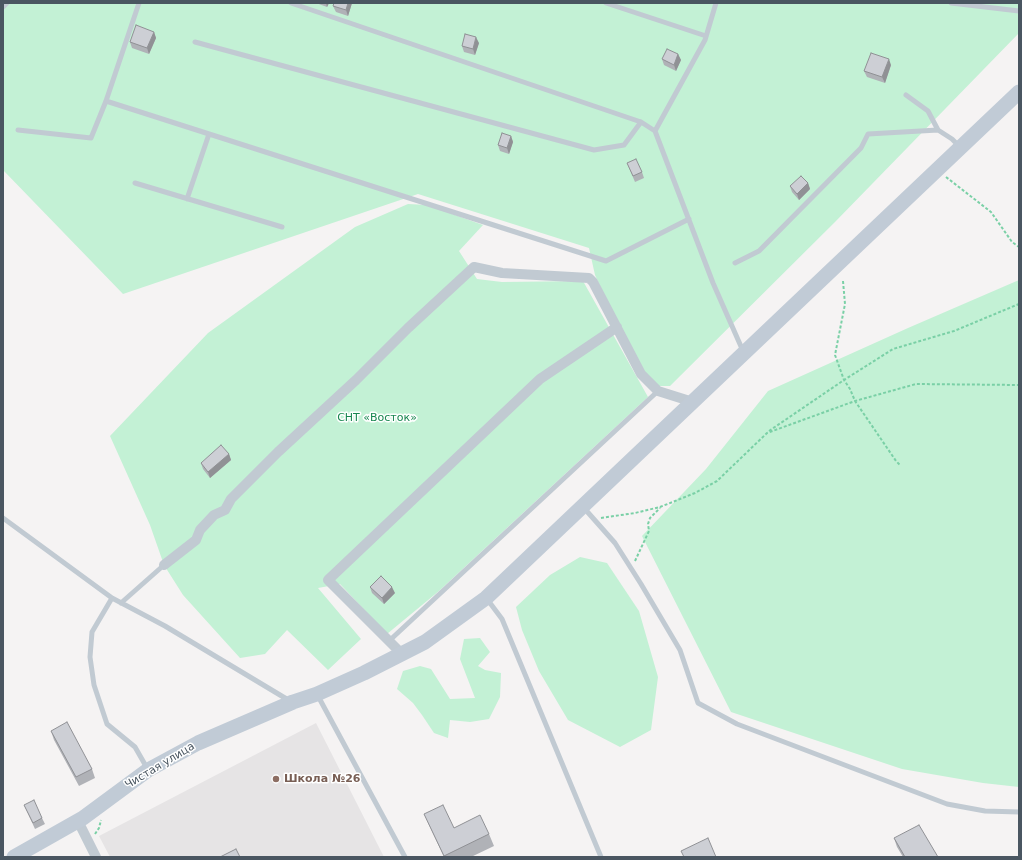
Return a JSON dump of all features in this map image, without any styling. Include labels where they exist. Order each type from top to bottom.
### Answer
[{"type":"main road","name":"Чистая улица","points":[[14,857],[78,821],[148,770],[198,743],[293,702],[317,694],[402,654],[425,642],[486,598],[960,148],[1015,98]]},
{"type":"street","points":[[164,565],[196,540],[200,530],[214,515],[225,510],[231,499],[278,452],[474,267],[502,273],[589,278],[593,282],[642,374],[658,391],[693,402]]},
{"type":"street","points":[[402,654],[328,580],[540,379],[617,327]]},
{"type":"street","points":[[78,821],[96,857]]},
{"type":"lane","points":[[3,7],[7,3]]},
{"type":"lane","points":[[18,130],[91,138],[106,101],[139,3]]},
{"type":"lane","points":[[291,3],[641,122],[654,131],[713,283],[744,353]]},
{"type":"lane","points":[[606,3],[706,36]]},
{"type":"lane","points":[[654,131],[706,36],[716,3]]},
{"type":"lane","points":[[951,3],[1019,11]]},
{"type":"lane","points":[[195,42],[594,150],[624,145],[641,122]]},
{"type":"lane","points":[[906,95],[928,112],[938,130],[952,139],[960,148]]},
{"type":"lane","points":[[106,101],[606,261],[689,219]]},
{"type":"lane","points":[[735,263],[759,251],[861,148],[868,134],[938,130]]},
{"type":"lane","points":[[187,199],[208,134]]},
{"type":"lane","points":[[134,184],[282,227]]},
{"type":"lane","points":[[389,641],[658,391]]},
{"type":"lane","points":[[583,507],[615,542],[680,650],[698,703],[738,724],[947,804],[984,811],[1019,812]]},
{"type":"lane","points":[[3,518],[112,598],[165,626],[293,702]]},
{"type":"lane","points":[[121,603],[164,565]]},
{"type":"lane","points":[[112,598],[92,632],[90,656],[94,685],[107,724],[135,747],[148,770]]},
{"type":"lane","points":[[486,598],[502,619],[601,857]]},
{"type":"lane","points":[[317,694],[405,857]]},
{"type":"path","points":[[937,170],[991,212],[1012,242],[1019,247]]},
{"type":"path","points":[[843,281],[845,304],[835,355],[844,380],[855,401],[900,465]]},
{"type":"path","points":[[594,519],[636,513],[660,507],[695,493],[717,482],[767,432],[893,349],[954,331],[1019,304]]},
{"type":"path","points":[[767,432],[855,401],[916,384],[1019,385]]},
{"type":"path","points":[[630,566],[637,560],[649,531],[648,524],[650,518],[660,507]]},
{"type":"path","points":[[93,836],[99,828],[102,814],[98,807]]},
{"type":"shaded area","name":"Школа №26","points":[[316,723],[384,857],[110,857],[99,836]]},
{"type":"green space","points":[[3,3],[1019,3],[1019,33],[835,222],[670,386],[655,386],[639,369],[595,275],[589,248],[418,194],[123,294],[3,170]]},
{"type":"green space","name":"СНТ «Восток»","points":[[408,204],[427,205],[483,225],[459,251],[477,279],[502,282],[583,281],[648,397],[439,591],[387,634],[340,584],[318,588],[361,639],[328,670],[287,630],[265,654],[240,658],[183,595],[164,565],[150,525],[110,436],[208,333],[355,227]]},
{"type":"green space","points":[[1019,280],[1019,787],[983,783],[902,769],[731,712],[642,536],[706,469],[768,391]]},
{"type":"green space","points":[[580,557],[607,563],[639,611],[658,677],[651,730],[620,747],[568,720],[539,671],[522,630],[516,607],[550,575]]},
{"type":"green space","points":[[480,638],[490,652],[478,666],[485,670],[501,673],[500,697],[489,719],[470,722],[450,720],[448,738],[434,733],[413,703],[397,689],[403,671],[420,666],[431,669],[450,699],[475,698],[460,659],[464,639]]},
{"type":"building","points":[[334,3],[348,3],[346,10],[333,6]]},
{"type":"building","points":[[136,25],[154,32],[147,48],[130,42]]},
{"type":"building","points":[[465,34],[476,37],[473,49],[462,46]]},
{"type":"building","points":[[667,49],[678,54],[674,65],[662,59]]},
{"type":"building","points":[[871,53],[889,59],[882,77],[864,71]]},
{"type":"building","points":[[502,133],[511,136],[507,148],[498,145]]},
{"type":"building","points":[[636,159],[642,172],[633,176],[627,163]]},
{"type":"building","points":[[801,176],[808,183],[797,194],[790,186]]},
{"type":"building","points":[[221,445],[229,454],[208,472],[201,463]]},
{"type":"building","points":[[381,576],[392,587],[382,598],[370,587]]},
{"type":"building","points":[[67,722],[92,769],[76,777],[51,731]]},
{"type":"building","points":[[34,800],[42,818],[33,823],[24,805]]},
{"type":"building","points":[[443,805],[454,828],[480,815],[489,834],[444,856],[424,814]]},
{"type":"building","points":[[919,825],[938,857],[905,857],[894,838]]},
{"type":"building","points":[[708,838],[716,857],[684,857],[681,851]]},
{"type":"building","points":[[236,849],[240,857],[220,857]]},
{"type":"place","name":"Школа №26","points":[[276,779]]}]
